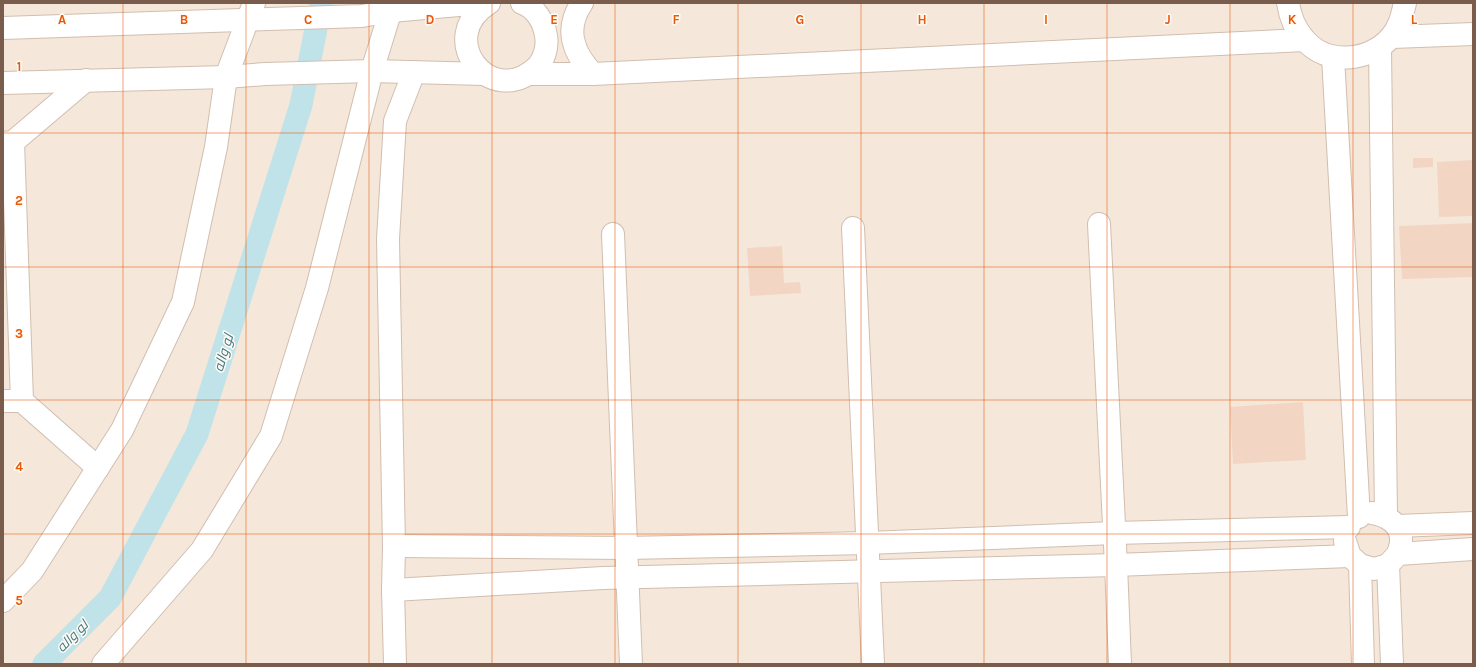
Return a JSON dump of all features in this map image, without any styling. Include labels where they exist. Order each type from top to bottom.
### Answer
[{"type":"street","points":[[3,28],[247,9],[278,19],[362,16],[392,7],[481,3]]},
{"type":"street","points":[[489,3],[480,9],[472,18],[467,30],[466,42],[468,54],[475,66],[484,74],[495,79],[507,81],[519,79],[529,74],[539,64],[545,52],[547,38],[544,25],[537,14],[522,3]]},
{"type":"street","points":[[582,3],[576,11],[572,25],[573,43],[576,53],[582,63],[592,74]]},
{"type":"street","points":[[1288,3],[1293,24],[1304,40],[1318,50],[1333,57],[1347,58],[1366,55],[1386,42],[1401,20],[1405,3]]},
{"type":"street","points":[[104,664],[202,550],[271,436],[317,288],[372,70],[392,7]]},
{"type":"street","points":[[3,601],[32,571],[122,430],[183,302],[216,146],[226,77],[247,9]]},
{"type":"street","points":[[1386,42],[1473,34]]},
{"type":"street","points":[[529,74],[592,74],[1304,40]]},
{"type":"street","points":[[1386,42],[1392,521],[1401,540],[1393,559],[1392,664]]},
{"type":"street","points":[[1333,57],[1354,522],[1345,542],[1355,561],[1363,664]]},
{"type":"street","points":[[3,83],[226,77],[372,70],[484,74]]},
{"type":"street","points":[[394,664],[394,546],[388,239],[395,121],[414,72]]},
{"type":"street","points":[[86,80],[8,143],[12,401],[98,468]]},
{"type":"street","points":[[1099,224],[1120,664]]},
{"type":"street","points":[[853,228],[873,664]]},
{"type":"street","points":[[613,234],[631,664]]},
{"type":"street","points":[[394,546],[626,548],[867,543],[1354,522],[1372,513],[1392,521],[1473,523]]},
{"type":"street","points":[[393,590],[627,577],[1116,565],[1355,561],[1374,569],[1393,559],[1473,549]]},
{"type":"shaded area","points":[[3,3],[1473,3],[1473,664],[3,664]]},
{"type":"building","points":[[1413,158],[1433,158],[1433,167],[1413,168]]},
{"type":"building","points":[[1473,160],[1473,216],[1439,217],[1437,162]]},
{"type":"building","points":[[1473,223],[1473,277],[1402,279],[1399,226]]},
{"type":"building","points":[[782,246],[784,283],[800,282],[801,293],[750,296],[747,248]]},
{"type":"building","points":[[1303,402],[1306,460],[1233,464],[1230,407]]},
{"type":"waterway","name":"لو واله","points":[[44,664],[110,598],[197,434],[301,105],[321,3]]}]
